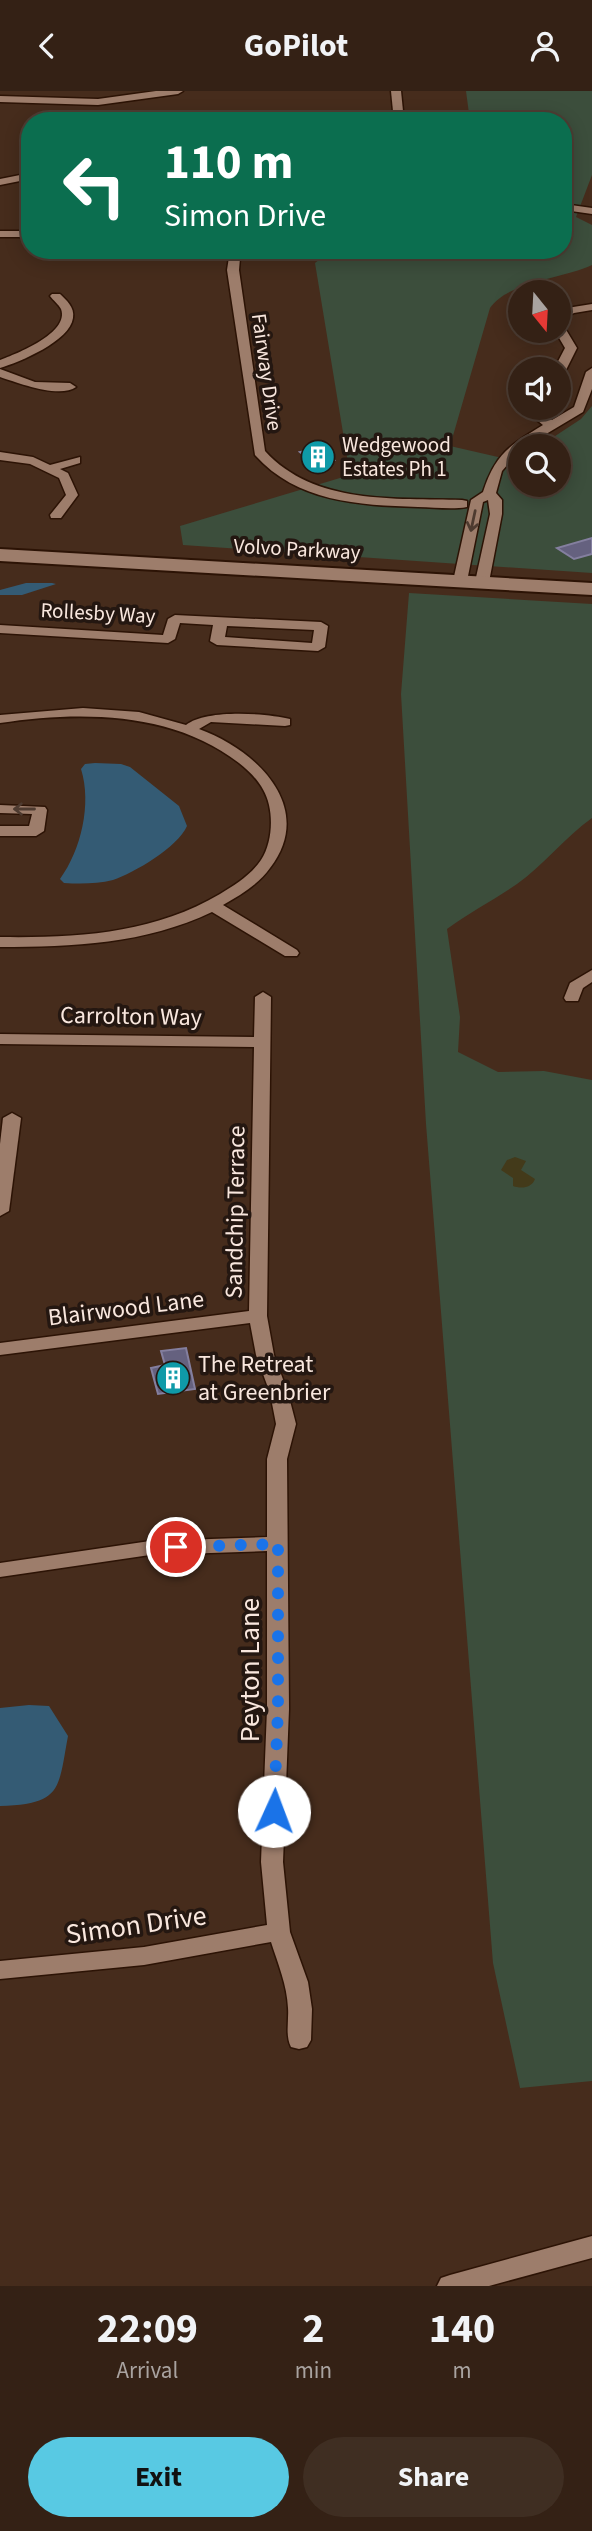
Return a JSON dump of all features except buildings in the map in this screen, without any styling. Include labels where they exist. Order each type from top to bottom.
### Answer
[{"type":"main road","name":"Volvo Parkway","points":[[0,544],[461,576]]},
{"type":"main road","name":"Volvo Parkway","points":[[0,555],[483,577],[592,578]]},
{"type":"main road","name":"Volvo Parkway","points":[[483,577],[592,589]]},
{"type":"street","points":[[0,99],[98,102],[178,91]]},
{"type":"street","points":[[396,91],[397,112]]},
{"type":"street","points":[[0,182],[21,178]]},
{"type":"street","points":[[572,208],[592,211]]},
{"type":"street","points":[[0,234],[21,234]]},
{"type":"street","name":"Fairway Drive","points":[[235,259],[233,271],[259,451],[266,463],[292,481],[336,495],[462,504]]},
{"type":"street","points":[[0,364],[47,343],[65,325],[68,311],[66,305],[56,296]]},
{"type":"street","points":[[571,310],[592,307]]},
{"type":"street","points":[[461,576],[477,500],[489,494],[494,475],[506,455],[579,409],[592,372]]},
{"type":"street","points":[[0,373],[34,385],[70,387]]},
{"type":"street","points":[[543,420],[554,426]]},
{"type":"street","points":[[0,456],[33,461],[64,476],[72,495],[56,515]]},
{"type":"street","points":[[52,468],[76,460]]},
{"type":"street","points":[[483,577],[496,514],[496,500],[489,494]]},
{"type":"street","name":"Rollesby Way","points":[[0,629],[168,639],[175,618],[321,626],[318,647],[217,641],[221,621]]},
{"type":"street","points":[[0,719],[64,712],[112,713],[157,720],[216,741],[247,761],[270,787],[279,814],[275,844],[264,865],[240,888],[212,905],[166,924],[118,936],[66,942],[0,942]]},
{"type":"street","points":[[188,731],[200,721],[211,718],[285,722]]},
{"type":"street","points":[[0,809],[40,810],[36,831],[0,831]]},
{"type":"street","points":[[212,905],[291,953]]},
{"type":"street","points":[[572,998],[576,986],[592,975]]},
{"type":"street","name":"Sandchip Terrace","points":[[263,997],[258,1316],[265,1355],[279,1393],[286,1424]]},
{"type":"street","name":"Carrolton Way","points":[[0,1039],[261,1042]]},
{"type":"street","points":[[0,1211],[12,1118]]},
{"type":"street","name":"Blairwood Lane","points":[[0,1349],[258,1316]]},
{"type":"street","name":"Peyton Lane","points":[[286,1424],[277,1458],[278,1709],[272,1863],[279,1932],[296,1982],[300,2009],[299,2040]]},
{"type":"street","points":[[0,1570],[150,1548],[278,1544]]},
{"type":"street","name":"Simon Drive","points":[[0,1970],[144,1956],[279,1932]]},
{"type":"street","points":[[450,2286],[592,2247]]},
{"type":"green space","points":[[466,91],[592,91],[592,175],[576,217],[592,225],[592,265],[544,280],[508,280],[508,293],[490,308],[450,446],[508,459],[508,497],[571,497],[571,434],[558,434],[581,419],[592,406],[592,573],[183,545],[180,526],[350,475],[315,263],[320,259],[572,259],[572,112],[469,112]]},
{"type":"green space","points":[[409,593],[592,604],[592,818],[527,876],[447,929],[460,1017],[458,1052],[498,1072],[544,1071],[592,1080],[592,2081],[520,2088],[493,1963],[426,1124],[401,694]]},
{"type":"sand","points":[[515,1157],[526,1161],[521,1170],[535,1179],[529,1186],[513,1186],[513,1178],[501,1170],[507,1160]]},
{"type":"water","points":[[26,583],[56,584],[22,595],[0,595],[0,590]]},
{"type":"water","points":[[85,764],[130,767],[179,806],[187,826],[165,850],[122,877],[82,884],[64,883],[60,879],[74,855],[85,812],[81,769]]},
{"type":"water","points":[[49,1706],[68,1736],[62,1769],[54,1791],[46,1797],[20,1805],[0,1806],[0,1708]]},
{"type":"place","name":"Wedgewood Estates Ph 1","points":[[318,457]]},
{"type":"place","name":"The Retreat at Greenbrier","points":[[173,1378]]},
{"type":"route","points":[[176,1547],[278,1544],[278,1709],[274,1811]]}]
